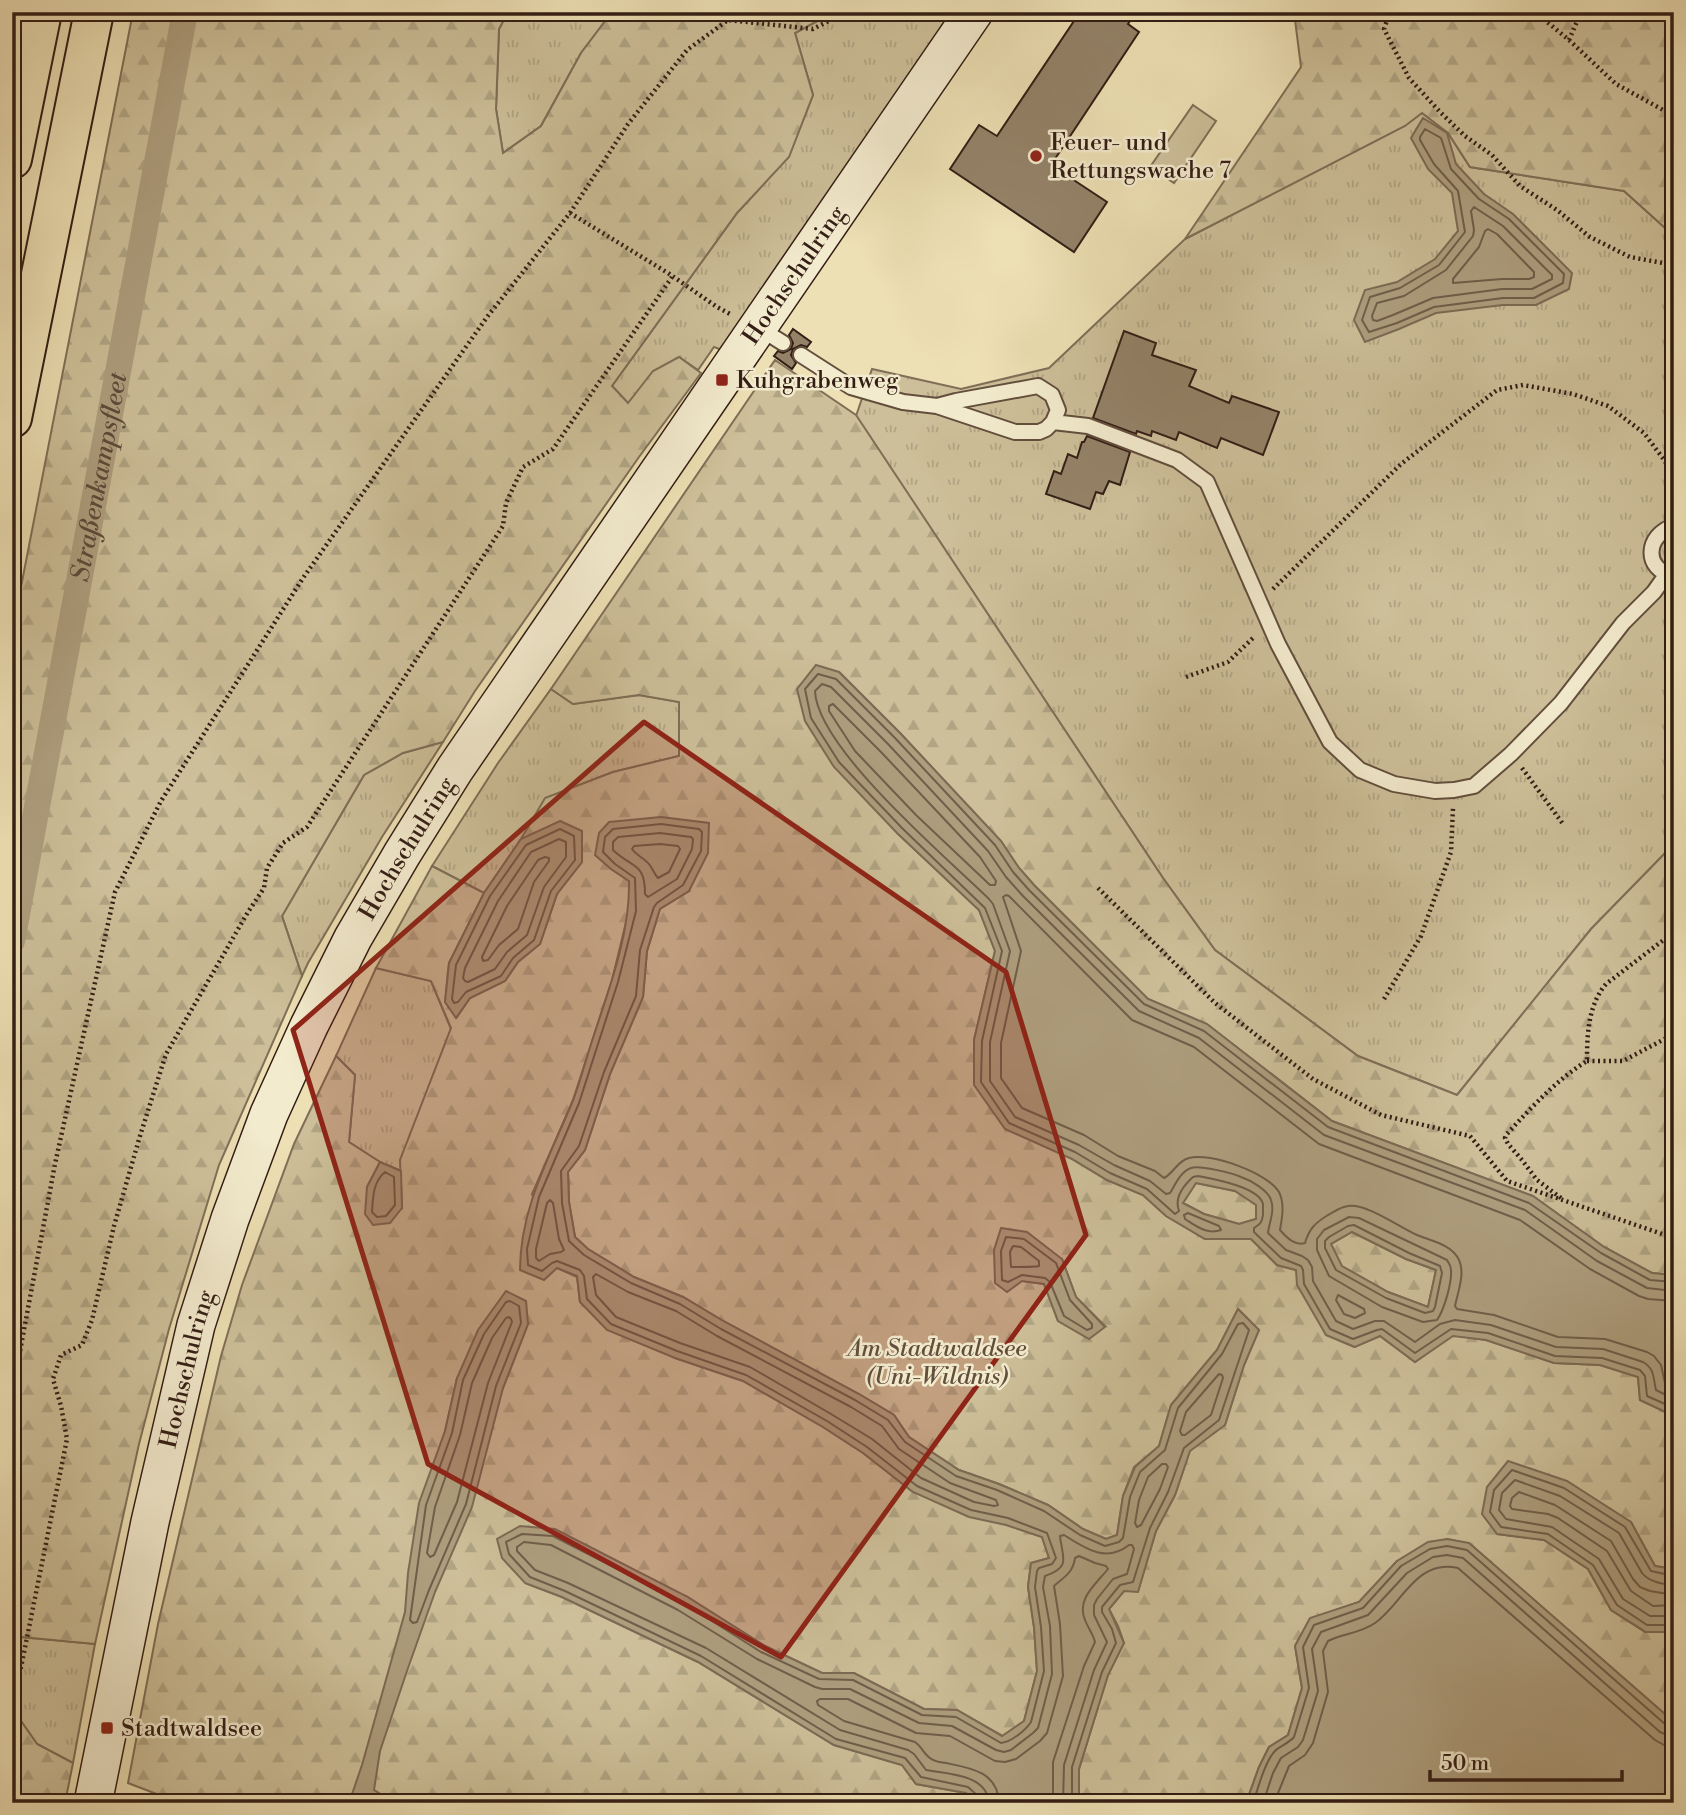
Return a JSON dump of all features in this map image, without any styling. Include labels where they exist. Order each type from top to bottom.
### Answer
[{"type":"highway","points":[[12,159],[42,12]]},
{"type":"highway","points":[[12,418],[94,12]]},
{"type":"street","name":"Hochschulring","points":[[95,1802],[150,1522],[196,1325],[230,1219],[265,1125],[303,1039],[353,938],[456,769],[771,335],[974,12]]},
{"type":"lane","points":[[802,355],[851,387],[903,402],[937,406],[1016,432],[1039,432],[1046,429],[1053,422],[1058,410],[1052,395],[1038,386],[937,406]]},
{"type":"lane","points":[[1053,422],[1087,426],[1177,460],[1207,482],[1269,624],[1330,741],[1360,770],[1394,784],[1435,791],[1474,786],[1511,754],[1561,703],[1623,623],[1670,576],[1657,568],[1651,555],[1651,546],[1657,534],[1674,526]]},
{"type":"path","points":[[12,1394],[55,1164],[115,892],[161,800],[303,578],[487,317],[570,213],[628,124],[687,50],[728,20],[813,29],[846,12]]},
{"type":"path","points":[[1391,12],[1384,29],[1409,78],[1440,112],[1465,136],[1492,155],[1520,186],[1557,210],[1590,237],[1630,257],[1674,265]]},
{"type":"path","points":[[1535,12],[1616,85],[1674,116]]},
{"type":"path","points":[[1569,40],[1581,12]]},
{"type":"path","points":[[1668,12],[1674,16]]},
{"type":"path","points":[[570,213],[717,307],[771,335]]},
{"type":"path","points":[[12,1712],[66,1439],[61,1406],[53,1380],[61,1355],[82,1345],[92,1320],[114,1226],[166,1054],[264,887],[267,868],[283,843],[307,827],[503,526],[506,503],[523,467],[553,449],[672,277]]},
{"type":"path","points":[[1260,602],[1401,464],[1497,390],[1523,385],[1573,394],[1608,406],[1644,433],[1665,461],[1674,482]]},
{"type":"path","points":[[1186,677],[1228,662],[1269,624]]},
{"type":"path","points":[[1511,754],[1563,824]]},
{"type":"path","points":[[1384,999],[1422,936],[1451,852],[1454,790]]},
{"type":"path","points":[[1098,888],[1215,1003],[1313,1079],[1381,1115],[1470,1136],[1507,1181],[1674,1238]]},
{"type":"path","points":[[1587,1061],[1588,1028],[1602,988],[1674,932]]},
{"type":"path","points":[[1566,1201],[1537,1180],[1508,1144],[1506,1135],[1554,1086],[1587,1061],[1623,1061],[1674,1034]]},
{"type":"highlighted area","points":[[644,722],[1006,972],[1086,1235],[781,1657],[428,1464],[293,1030]]},
{"type":"green space","points":[[133,12],[508,12],[499,29],[496,109],[503,153],[541,126],[581,53],[612,12],[834,12],[795,33],[813,95],[789,157],[737,213],[612,386],[628,403],[653,371],[679,357],[701,373],[475,691],[443,742],[403,753],[364,775],[282,916],[302,976],[219,1165],[169,1329],[139,1444],[95,1644],[21,1637],[12,1632],[12,633]]},
{"type":"green space","points":[[508,12],[612,12],[581,53],[541,126],[503,153],[496,109],[499,29]]},
{"type":"green space","points":[[834,12],[953,12],[722,350],[714,347],[698,370],[679,357],[628,403],[612,386],[737,213],[789,156],[813,95],[795,33]]},
{"type":"green space","points":[[1294,12],[1674,12],[1674,236],[1624,191],[1470,167],[1448,133],[1422,113],[1405,126],[1185,239],[1301,67]]},
{"type":"green space","points":[[1193,105],[1216,121],[1174,183],[1150,167]]},
{"type":"green space","points":[[1422,113],[1448,133],[1470,167],[1624,191],[1674,236],[1674,844],[1591,929],[1457,1095],[1358,1056],[1215,950],[1163,878],[856,416],[872,369],[961,389],[1049,368],[1185,239],[1404,126]]},
{"type":"green space","name":"Am Stadtwaldsee (Uni-Wildnis)","points":[[775,360],[856,415],[1163,878],[1215,950],[1358,1056],[1457,1095],[1591,929],[1674,844],[1674,1275],[1652,1273],[1604,1247],[1532,1196],[1332,1121],[1207,1024],[1148,999],[1034,885],[1001,841],[839,672],[897,833],[979,910],[995,951],[974,1040],[1072,1159],[1107,1180],[1143,1195],[1166,1216],[1205,1239],[1251,1239],[1277,1265],[1296,1270],[1326,1335],[1354,1347],[1380,1336],[1415,1362],[1453,1335],[1486,1340],[1554,1363],[1600,1365],[1638,1377],[1640,1400],[1674,1416],[1674,1569],[1655,1566],[1631,1522],[1497,1534],[1544,1540],[1588,1569],[1611,1610],[1645,1632],[1674,1632],[1674,1722],[1470,1544],[1447,1539],[1397,1561],[1359,1602],[1310,1619],[1295,1646],[1302,1688],[1288,1735],[1269,1747],[1246,1803],[1079,1803],[1079,1769],[1108,1675],[1124,1643],[1109,1609],[1124,1591],[1138,1591],[1156,1531],[1175,1495],[1190,1450],[1225,1425],[1244,1365],[1259,1330],[1238,1309],[1217,1350],[1171,1405],[1159,1446],[1134,1467],[1123,1496],[1117,1535],[1106,1539],[1083,1529],[1048,1505],[959,1470],[909,1437],[894,1415],[859,1394],[683,1297],[634,1277],[588,1249],[575,1237],[569,1202],[568,1172],[585,1150],[610,1074],[643,997],[647,951],[660,909],[689,891],[611,869],[629,881],[629,910],[612,980],[573,1100],[532,1194],[557,1268],[577,1277],[580,1302],[675,1358],[743,1381],[863,1453],[913,1492],[1042,1537],[1049,1558],[1031,1563],[1028,1587],[1037,1671],[1024,1721],[1003,1736],[957,1710],[924,1709],[854,1673],[822,1673],[765,1646],[686,1596],[525,1583],[562,1597],[698,1662],[834,1745],[902,1765],[916,1784],[966,1793],[976,1803],[394,1803],[374,1790],[360,1803],[180,1803],[128,1783],[158,1624],[221,1356],[242,1285],[294,1144],[336,1056],[355,1075],[349,1142],[380,1162],[367,1187],[402,1208],[400,1160],[451,1028],[431,981],[376,968],[432,866],[484,893],[449,963],[445,1002],[457,1017],[470,998],[505,981],[518,962],[540,944],[557,894],[582,862],[561,821],[521,839],[545,798],[613,772],[679,756],[679,702],[639,695],[573,704],[551,689]],"holes":[[[1062,1259],[1076,1297],[1105,1326],[1058,1321],[1044,1284],[1022,1281]],[[528,1324],[503,1388],[445,1431],[457,1378]]]},
{"type":"green space","points":[[551,689],[573,704],[639,695],[679,702],[679,756],[613,772],[546,798],[484,893],[432,866],[498,763]]},
{"type":"green space","points":[[443,742],[382,837],[302,976],[282,916],[364,775],[403,753]]},
{"type":"green space","points":[[376,968],[431,981],[451,1029],[401,1160],[401,1171],[380,1162],[349,1142],[355,1075],[336,1056]]},
{"type":"green space","points":[[1196,1183],[1235,1191],[1256,1205],[1256,1219],[1239,1224],[1204,1214],[1183,1203]]},
{"type":"green space","points":[[1352,1232],[1406,1259],[1436,1270],[1428,1307],[1388,1292],[1341,1266],[1331,1244]]},
{"type":"green space","points":[[12,1632],[21,1637],[95,1644],[73,1763],[37,1744],[12,1708]]},
{"type":"green space","points":[[12,1708],[37,1744],[73,1763],[65,1803],[12,1803]]},
{"type":"water","points":[[1423,118],[1447,133],[1456,164],[1484,194],[1513,214],[1572,273],[1569,289],[1536,305],[1503,305],[1436,313],[1365,342],[1354,320],[1365,290],[1397,282],[1435,259],[1458,231],[1452,193],[1428,169],[1411,138]]},
{"type":"water","points":[[816,665],[839,672],[1001,841],[1034,885],[1148,999],[1207,1024],[1332,1121],[1533,1196],[1604,1247],[1652,1273],[1674,1275],[1674,1416],[1640,1400],[1638,1377],[1600,1365],[1554,1363],[1486,1340],[1453,1336],[1415,1362],[1380,1336],[1355,1347],[1326,1335],[1297,1285],[1296,1270],[1277,1265],[1251,1239],[1205,1239],[1166,1216],[1143,1195],[1005,1129],[974,1085],[974,1040],[995,951],[979,910],[897,833],[834,767],[805,721],[797,689]],"holes":[[[1196,1183],[1235,1191],[1256,1205],[1256,1219],[1239,1224],[1204,1214],[1183,1203]],[[1352,1232],[1406,1259],[1436,1270],[1428,1307],[1388,1292],[1342,1266],[1331,1244]]]},
{"type":"water","points":[[661,817],[709,823],[708,853],[689,891],[660,909],[647,951],[643,997],[610,1074],[585,1150],[568,1172],[569,1202],[575,1237],[588,1249],[634,1277],[683,1297],[859,1394],[894,1415],[909,1437],[959,1470],[1048,1505],[1083,1529],[1106,1539],[1117,1535],[1123,1496],[1135,1467],[1159,1446],[1171,1405],[1217,1350],[1238,1309],[1259,1330],[1244,1365],[1225,1425],[1190,1451],[1175,1495],[1156,1531],[1138,1592],[1124,1591],[1109,1609],[1124,1643],[1108,1675],[1079,1769],[1079,1803],[976,1803],[966,1793],[916,1784],[902,1765],[834,1745],[698,1662],[562,1597],[525,1583],[502,1558],[497,1539],[520,1526],[555,1529],[686,1596],[765,1646],[822,1673],[854,1673],[924,1709],[957,1710],[1002,1736],[1024,1721],[1037,1671],[1028,1587],[1031,1563],[1049,1558],[1042,1537],[969,1517],[913,1492],[863,1453],[743,1381],[675,1358],[607,1330],[580,1302],[577,1276],[557,1268],[544,1280],[520,1270],[521,1248],[530,1205],[572,1103],[623,939],[629,881],[595,855],[599,833],[609,822]]},
{"type":"water","points":[[560,821],[582,831],[582,862],[557,894],[540,944],[518,962],[505,981],[470,998],[456,1018],[445,1002],[449,963],[484,893],[521,839]]},
{"type":"water","points":[[380,1162],[401,1171],[402,1208],[390,1223],[373,1225],[365,1214],[367,1187]]},
{"type":"water","points":[[1001,1228],[1027,1232],[1062,1259],[1076,1297],[1105,1327],[1089,1339],[1058,1321],[1044,1284],[1022,1281],[1007,1292],[995,1283],[994,1250]]},
{"type":"water","points":[[506,1291],[526,1301],[528,1324],[503,1388],[472,1507],[435,1592],[380,1751],[374,1790],[394,1803],[349,1803],[405,1612],[419,1503],[445,1431],[457,1378],[478,1330]]},
{"type":"water","points":[[1508,1461],[1567,1481],[1631,1522],[1655,1566],[1674,1569],[1674,1632],[1646,1632],[1611,1610],[1588,1569],[1544,1540],[1497,1534],[1482,1514],[1487,1487]]},
{"type":"water","points":[[1447,1539],[1469,1543],[1674,1722],[1674,1803],[1246,1803],[1269,1747],[1288,1735],[1302,1688],[1295,1646],[1310,1618],[1359,1602],[1397,1561],[1428,1542]]},
{"type":"building","points":[[1080,12],[1136,12],[1128,24],[1139,32],[1051,165],[1107,202],[1074,252],[950,169],[979,125],[997,136]]},
{"type":"building","points":[[793,329],[811,342],[807,347],[801,345],[793,349],[791,355],[796,363],[792,369],[774,356],[778,351],[783,353],[791,349],[793,343],[789,335]]},
{"type":"building","points":[[1124,331],[1156,343],[1152,355],[1196,370],[1189,386],[1229,403],[1232,396],[1279,412],[1263,455],[1221,438],[1217,448],[1179,432],[1176,440],[1152,431],[1151,436],[1137,431],[1136,434],[1093,418]]},
{"type":"building","points":[[1087,436],[1130,452],[1120,485],[1109,481],[1103,494],[1096,492],[1090,509],[1046,494],[1054,471],[1061,474],[1068,454],[1077,458]]},
{"type":"waterway","name":"Straßenkampsfleet","points":[[12,941],[185,12]]},
{"type":"place","name":"Feuer- und Rettungswache 7","points":[[1036,156]]},
{"type":"place","name":"Kuhgrabenweg","points":[[722,380]]},
{"type":"place","name":"Stadtwaldsee","points":[[107,1728]]}]
